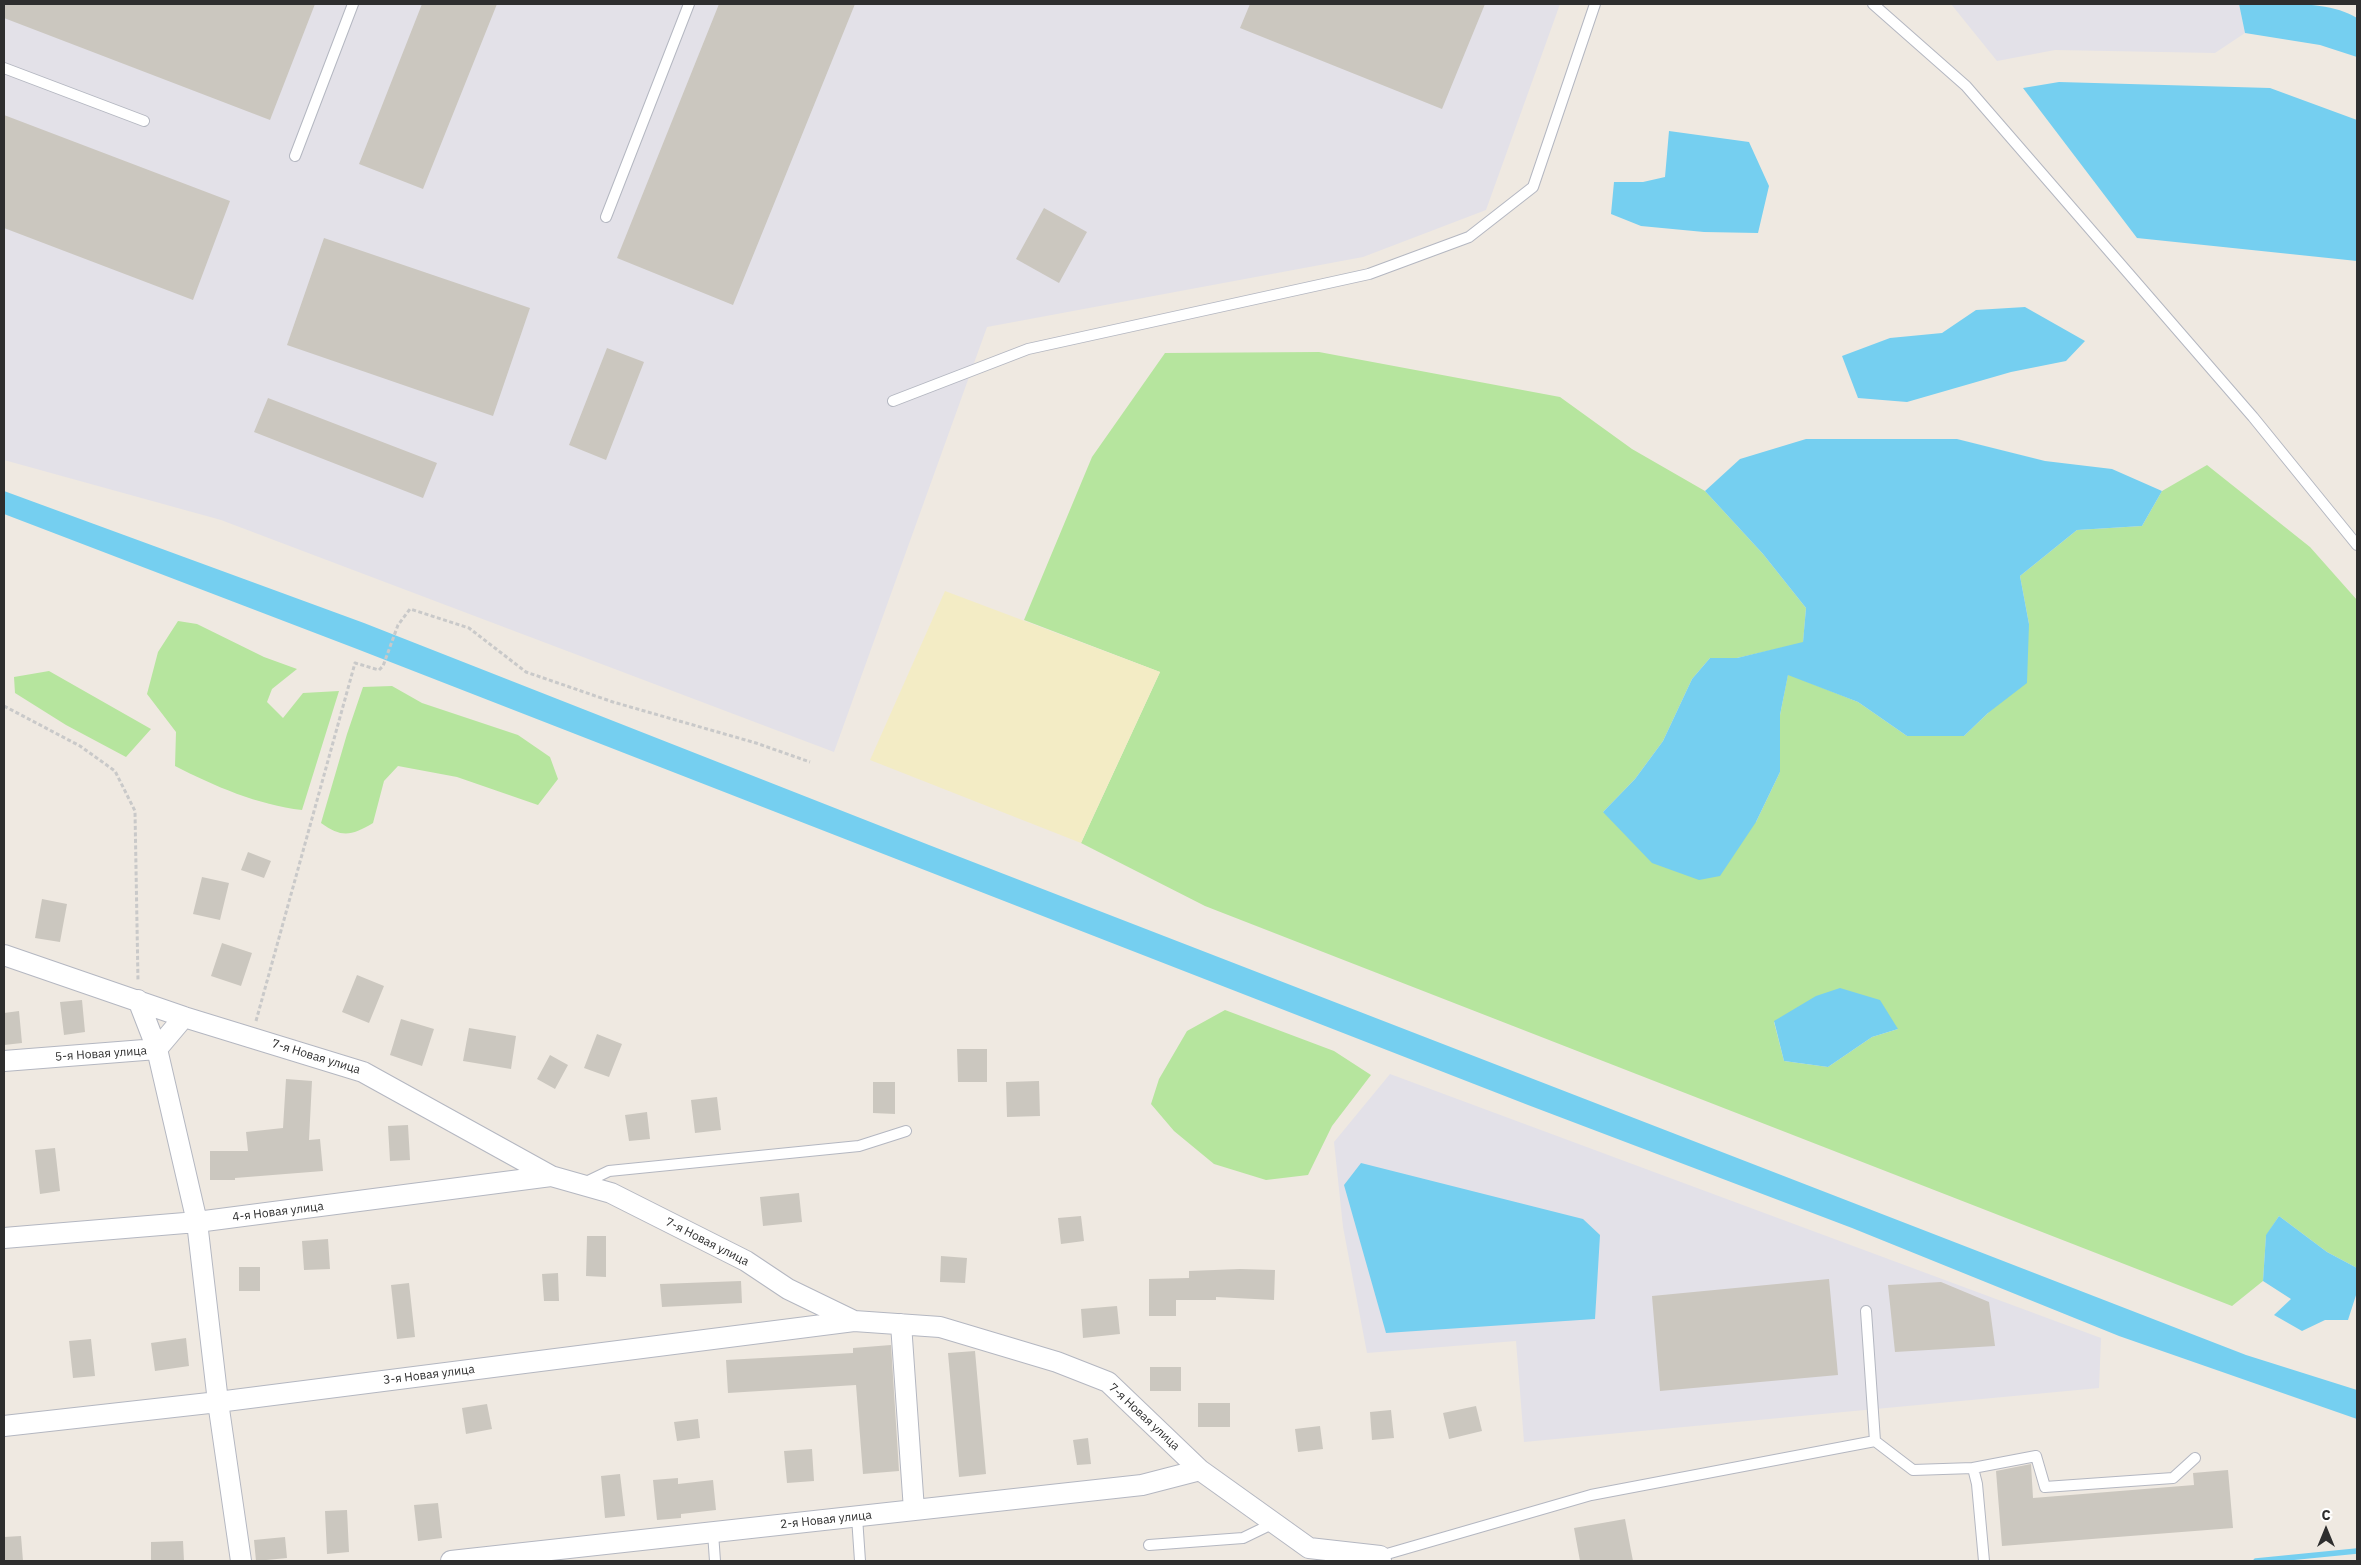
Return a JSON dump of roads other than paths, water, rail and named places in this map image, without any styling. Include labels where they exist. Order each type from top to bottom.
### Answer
[{"type":"street","name":"7-я Новая улица","points":[[4,955],[184,1017],[363,1072],[550,1176],[611,1193],[746,1261],[788,1289],[854,1321],[940,1327],[1057,1362],[1108,1382],[1200,1470],[1309,1548],[1380,1559]]},
{"type":"street","points":[[138,1000],[157,1049],[197,1222],[218,1402],[241,1561]]},
{"type":"street","name":"5-я Новая улица","points":[[4,1061],[157,1049],[184,1017]]},
{"type":"street","name":"4-я Новая улица","points":[[4,1238],[197,1222],[550,1176]]},
{"type":"street","name":"3-я Новая улица","points":[[4,1426],[218,1402],[854,1321]]},
{"type":"street","points":[[901,1324],[914,1510]]},
{"type":"street","name":"2-я Новая улица","points":[[450,1561],[1142,1485],[1200,1470]]},
{"type":"lane","points":[[294,156],[353,4]]},
{"type":"lane","points":[[606,217],[689,4]]},
{"type":"lane","points":[[893,401],[1028,349],[1369,274],[1469,237],[1533,187],[1595,4]]},
{"type":"lane","points":[[1873,4],[1966,86],[2247,410],[2357,545]]},
{"type":"lane","points":[[4,68],[144,121]]},
{"type":"lane","points":[[580,1185],[609,1171],[859,1146],[906,1130]]},
{"type":"lane","points":[[1866,1312],[1875,1441]]},
{"type":"lane","points":[[1380,1559],[1591,1495],[1875,1441],[1913,1470],[1973,1468],[2036,1456],[2045,1487],[2173,1478],[2195,1458]]},
{"type":"lane","points":[[1973,1468],[1977,1484],[1984,1561]]},
{"type":"lane","points":[[857,1517],[860,1561]]},
{"type":"lane","points":[[1149,1546],[1243,1538],[1274,1523]]},
{"type":"lane","points":[[713,1533],[716,1561]]},
{"type":"water","points":[[2239,4],[2300,4],[2345,12],[2357,18],[2357,57],[2320,45],[2245,33]]},
{"type":"water","points":[[2059,82],[2270,88],[2357,120],[2357,261],[2137,238],[2023,88]]},
{"type":"water","points":[[1669,131],[1749,142],[1769,186],[1758,233],[1704,232],[1641,226],[1611,214],[1614,182],[1643,182],[1665,177]]},
{"type":"water","points":[[2025,307],[2085,341],[2066,361],[2011,372],[1907,402],[1858,398],[1842,356],[1890,338],[1942,333],[1976,310]]},
{"type":"water","points":[[1806,439],[1957,439],[2045,461],[2112,469],[2162,491],[2142,526],[2077,530],[2020,576],[2029,624],[2027,683],[1988,713],[1964,736],[1907,736],[1858,702],[1788,675],[1780,715],[1780,772],[1756,822],[1720,876],[1699,880],[1652,863],[1603,812],[1635,779],[1663,741],[1692,679],[1710,658],[1737,658],[1803,642],[1806,608],[1763,554],[1705,491],[1740,459]]},
{"type":"water","points":[[4,491],[364,623],[929,845],[2246,1355],[2357,1390],[2357,1419],[2119,1336],[1852,1228],[1528,1105],[357,649],[4,514]]},
{"type":"water","points":[[1840,988],[1880,1000],[1898,1029],[1872,1037],[1828,1067],[1784,1061],[1774,1021],[1816,996]]},
{"type":"water","points":[[1361,1163],[1583,1219],[1600,1235],[1595,1319],[1386,1333],[1344,1185]]},
{"type":"water","points":[[2279,1216],[2327,1252],[2357,1268],[2357,1292],[2348,1320],[2325,1320],[2302,1331],[2274,1315],[2291,1299],[2263,1281],[2266,1235]]},
{"type":"waterway","points":[[2256,1561],[2357,1551]]}]
